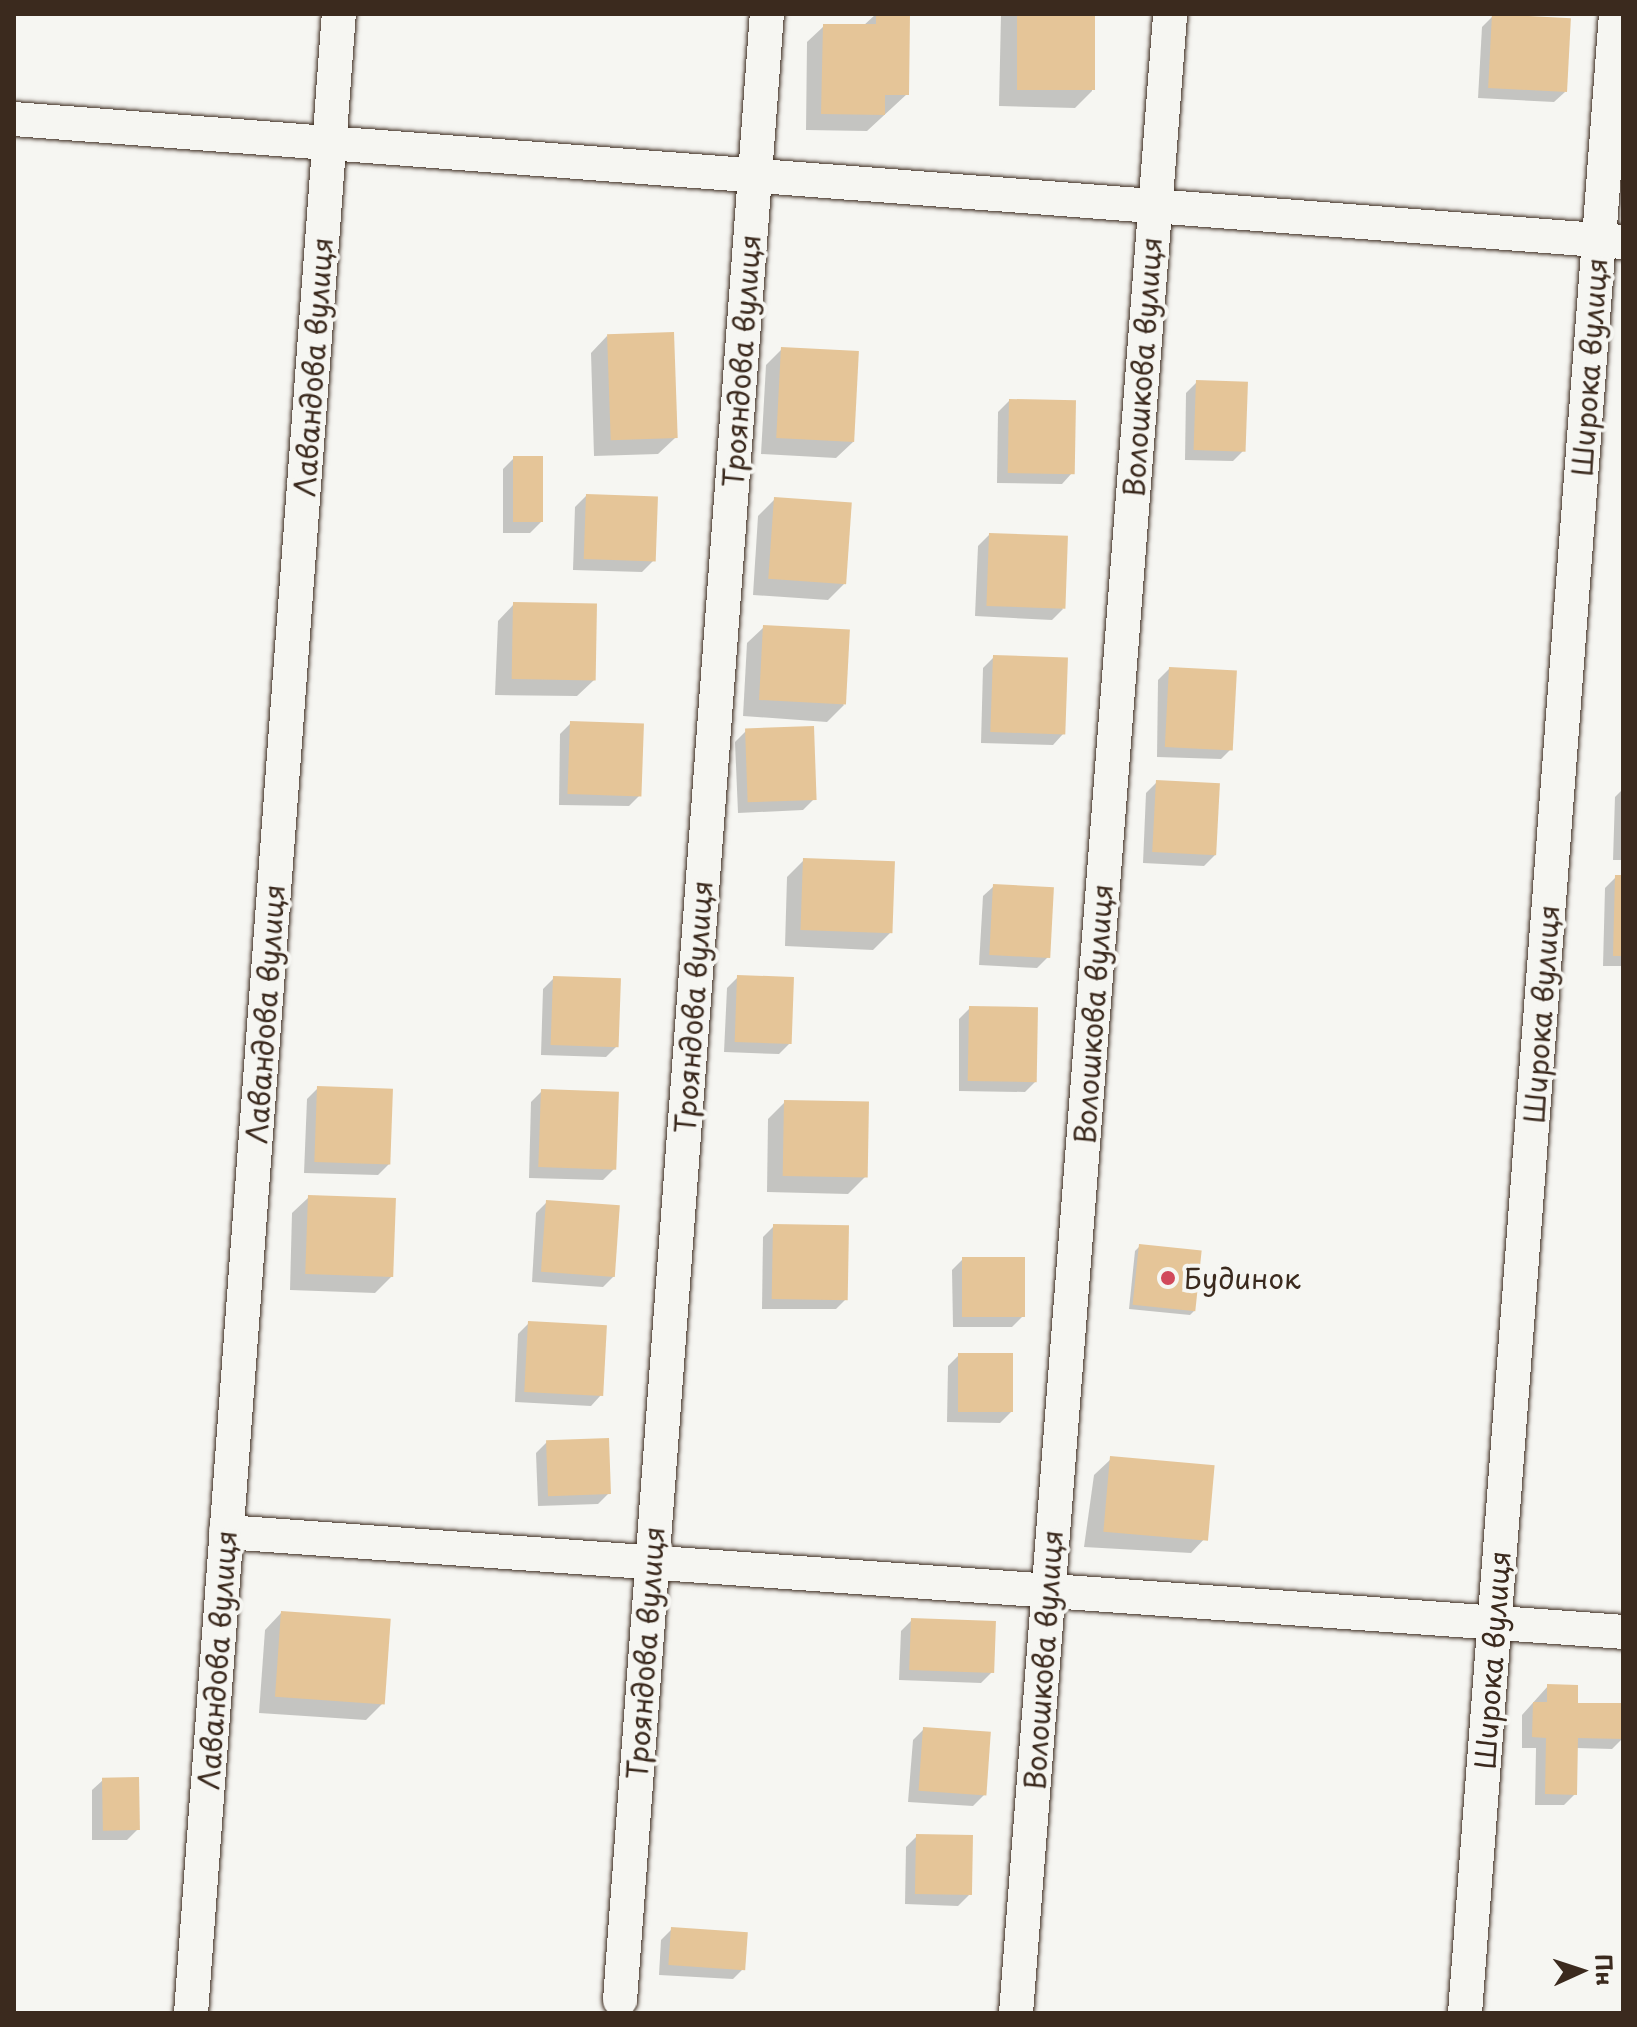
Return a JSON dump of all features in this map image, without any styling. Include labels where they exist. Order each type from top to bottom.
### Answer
[{"type":"street","name":"Лавандова вулиця","points":[[191,2013],[339,14]]},
{"type":"street","name":"Трояндова вулиця","points":[[620,2000],[767,14]]},
{"type":"street","name":"Волошкова вулиця","points":[[1016,2013],[1170,14]]},
{"type":"street","name":"Широка вулиця","points":[[1465,2013],[1611,241],[1616,14]]},
{"type":"street","points":[[14,119],[1155,203],[1611,241]]},
{"type":"street","points":[[226,1532],[1049,1588],[1623,1632]]},
{"type":"building","points":[[876,14],[910,14],[909,95],[885,95],[885,115],[821,114],[823,24],[876,24]]},
{"type":"building","points":[[1017,14],[1095,14],[1095,90],[1017,90]]},
{"type":"building","points":[[1492,14],[1571,18],[1567,92],[1488,88]]},
{"type":"building","points":[[674,332],[678,438],[611,440],[607,334]]},
{"type":"building","points":[[781,347],[859,351],[854,442],[776,438]]},
{"type":"building","points":[[1196,380],[1248,382],[1246,452],[1194,450]]},
{"type":"building","points":[[1009,399],[1076,400],[1075,474],[1008,473]]},
{"type":"building","points":[[513,456],[543,456],[543,522],[513,522]]},
{"type":"building","points":[[586,494],[658,497],[656,561],[584,559]]},
{"type":"building","points":[[774,497],[852,502],[846,584],[768,579]]},
{"type":"building","points":[[989,533],[1068,536],[1065,609],[986,606]]},
{"type":"building","points":[[513,602],[597,603],[596,680],[512,679]]},
{"type":"building","points":[[763,625],[850,630],[846,704],[759,700]]},
{"type":"building","points":[[993,655],[1068,658],[1065,735],[990,732]]},
{"type":"building","points":[[1169,667],[1237,671],[1233,750],[1165,747]]},
{"type":"building","points":[[570,721],[644,724],[641,797],[567,794]]},
{"type":"building","points":[[814,726],[817,800],[748,802],[745,728]]},
{"type":"building","points":[[1156,780],[1220,783],[1216,855],[1152,852]]},
{"type":"building","points":[[803,858],[895,861],[892,933],[800,930]]},
{"type":"building","points":[[1615,875],[1623,875],[1623,956],[1613,956]]},
{"type":"building","points":[[993,884],[1054,887],[1050,958],[989,955]]},
{"type":"building","points":[[737,975],[794,977],[792,1044],[735,1042]]},
{"type":"building","points":[[553,976],[621,978],[619,1047],[551,1045]]},
{"type":"building","points":[[969,1006],[1038,1007],[1037,1082],[968,1081]]},
{"type":"building","points":[[317,1086],[393,1089],[390,1165],[314,1162]]},
{"type":"building","points":[[541,1089],[619,1092],[616,1170],[538,1167]]},
{"type":"building","points":[[784,1100],[869,1101],[868,1177],[783,1176]]},
{"type":"building","points":[[308,1195],[396,1198],[393,1277],[305,1274]]},
{"type":"building","points":[[546,1200],[620,1205],[615,1277],[541,1272]]},
{"type":"building","points":[[773,1224],[849,1225],[848,1300],[772,1299]]},
{"type":"building","name":"Будинок","points":[[1139,1244],[1202,1251],[1195,1311],[1133,1305]]},
{"type":"building","points":[[962,1257],[1025,1257],[1025,1317],[962,1317]]},
{"type":"building","points":[[528,1321],[607,1325],[603,1396],[524,1392]]},
{"type":"building","points":[[958,1353],[1013,1353],[1013,1412],[958,1412]]},
{"type":"building","points":[[609,1438],[611,1494],[548,1496],[546,1440]]},
{"type":"building","points":[[1110,1456],[1215,1465],[1208,1541],[1103,1532]]},
{"type":"building","points":[[281,1611],[391,1619],[385,1704],[275,1697]]},
{"type":"building","points":[[911,1618],[996,1621],[994,1673],[909,1670]]},
{"type":"building","points":[[1547,1684],[1578,1685],[1578,1703],[1623,1703],[1623,1739],[1578,1738],[1577,1795],[1545,1794],[1546,1738],[1532,1737],[1533,1702],[1547,1702]]},
{"type":"building","points":[[923,1727],[991,1732],[986,1796],[919,1791]]},
{"type":"building","points":[[139,1777],[140,1830],[103,1831],[102,1778]]},
{"type":"building","points":[[916,1834],[973,1835],[972,1895],[915,1894]]},
{"type":"building","points":[[671,1927],[748,1932],[745,1970],[668,1965]]},
{"type":"place","name":"Будинок","points":[[1168,1278]]}]
